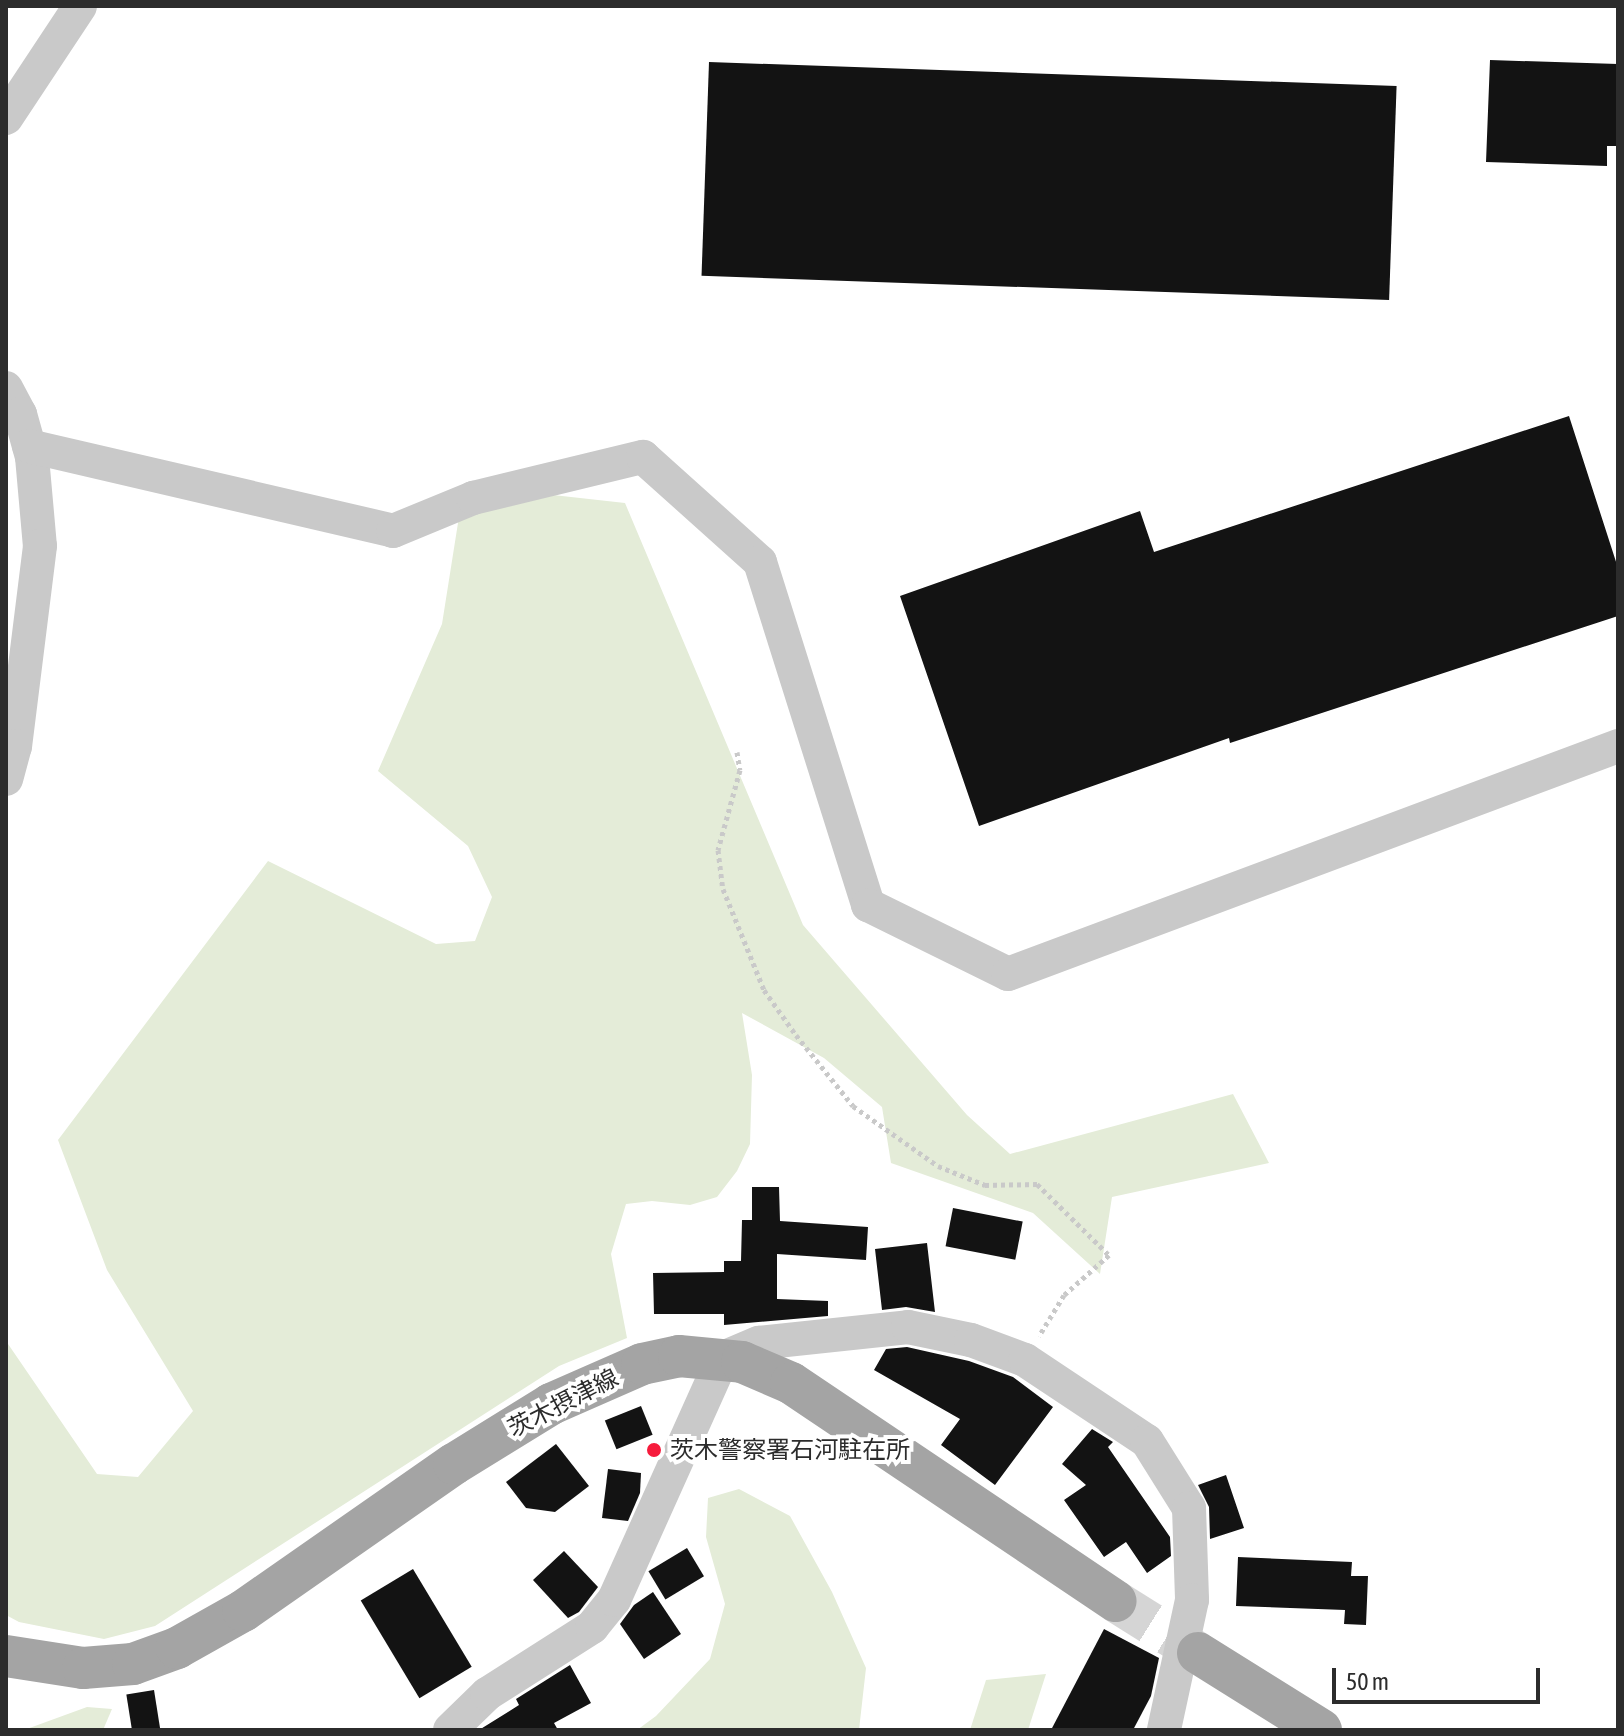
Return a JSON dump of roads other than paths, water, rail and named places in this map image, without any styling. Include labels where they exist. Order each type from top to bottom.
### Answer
[{"type":"main road","name":"茨木摂津線","points":[[6,1656],[83,1668],[133,1664],[177,1648],[243,1611],[454,1464],[551,1404],[642,1364],[679,1356],[742,1362],[791,1383],[1115,1601]]},
{"type":"main road","points":[[1198,1653],[1321,1730]]},
{"type":"street","points":[[6,118],[80,6]]},
{"type":"street","points":[[6,388],[20,414],[29,446],[40,546],[15,746],[6,779]]},
{"type":"street","points":[[29,446],[393,531],[473,498],[643,457],[760,562],[868,905],[1008,974],[1618,746]]},
{"type":"street","points":[[450,1730],[487,1694],[592,1627],[614,1600],[723,1358],[759,1343],[908,1327],[971,1340],[1025,1360],[1147,1441],[1189,1508],[1192,1600],[1164,1730]]},
{"type":"tunnel","points":[[1115,1601],[1198,1653]]},
{"type":"place","name":"茨木警察署石河駐在所","points":[[654,1450]]}]
